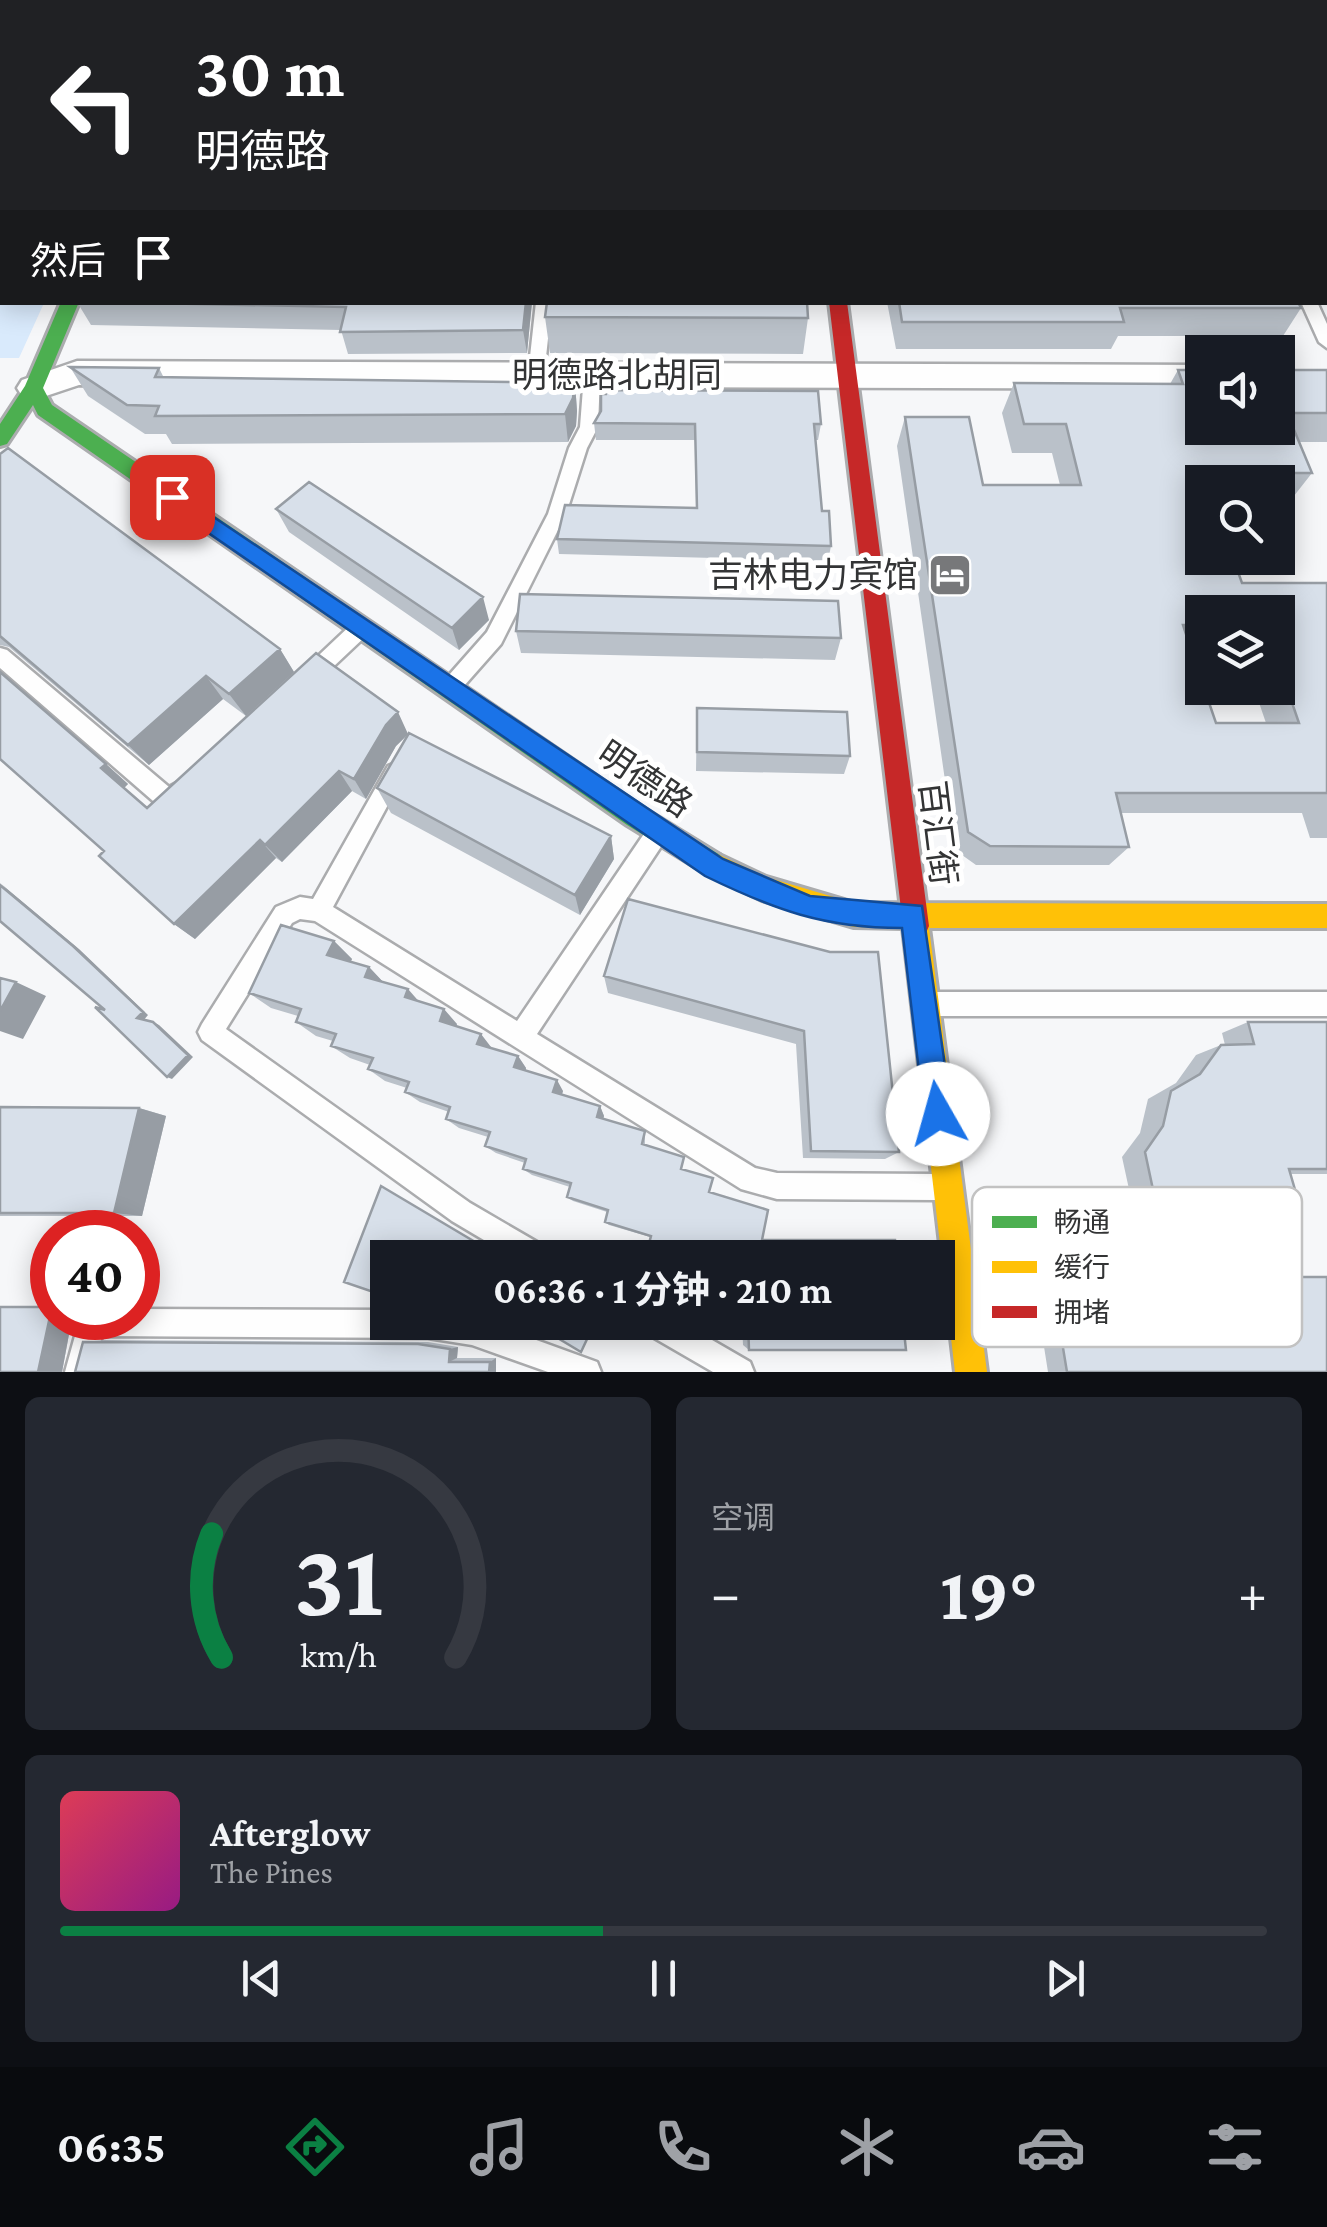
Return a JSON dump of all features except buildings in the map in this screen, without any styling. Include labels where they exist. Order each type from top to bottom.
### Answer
[{"type":"street","points":[[0,440],[34,388],[69,305]]},
{"type":"street","name":"百汇街","points":[[832,308],[847,376],[971,1372]]},
{"type":"street","name":"明德路北胡同","points":[[34,388],[76,373],[1185,377]]},
{"type":"street","name":"明德路","points":[[34,388],[46,410],[449,689],[714,868],[769,894],[810,908],[854,915],[1327,916]]},
{"type":"lane","points":[[1310,305],[1327,342]]},
{"type":"lane","points":[[536,375],[543,306],[563,310]]},
{"type":"lane","points":[[449,689],[494,638],[557,514],[578,448],[590,427],[592,375]]},
{"type":"lane","points":[[293,691],[361,628]]},
{"type":"lane","points":[[0,656],[168,800],[198,779]]},
{"type":"lane","points":[[320,912],[364,835],[378,799],[412,750]]},
{"type":"lane","points":[[521,1036],[659,830]]},
{"type":"lane","points":[[509,1240],[460,1212],[210,1032],[284,915],[300,908],[320,912],[750,1180],[778,1186],[948,1188]]},
{"type":"lane","points":[[924,1004],[1327,1004]]},
{"type":"lane","points":[[80,1372],[92,1322],[428,1324],[472,1331],[588,1372]]},
{"type":"lane","points":[[685,1340],[740,1372]]},
{"type":"shaded area","points":[[0,305],[43,305],[19,358],[0,358]]},
{"type":"traffic: fast","points":[[0,439],[34,388],[69,305]]},
{"type":"traffic: fast","points":[[34,388],[45,410],[636,817],[711,863]]},
{"type":"traffic: slow","points":[[711,863],[762,888],[854,915],[1327,916]]},
{"type":"traffic: slow","points":[[916,926],[971,1372]]},
{"type":"traffic: jam","points":[[838,305],[916,926]]},
{"type":"place","name":"吉林电力宾馆","points":[[950,575]]},
{"type":"route","points":[[172,497],[714,868],[810,908],[854,915],[913,915],[938,1114]]}]
